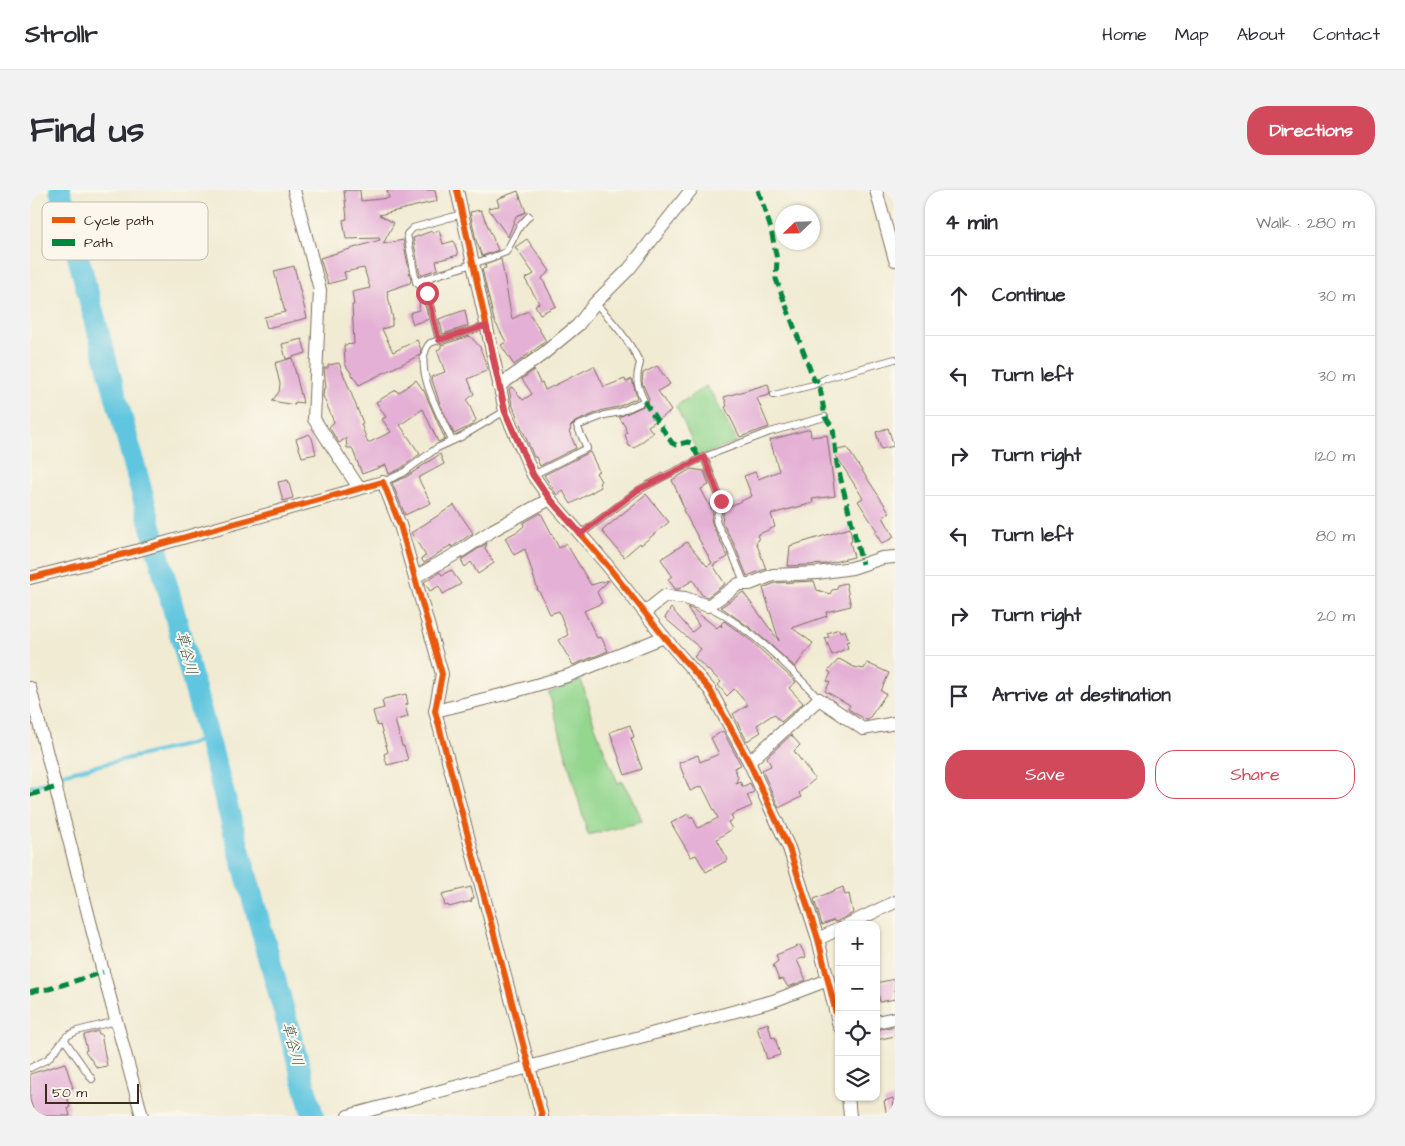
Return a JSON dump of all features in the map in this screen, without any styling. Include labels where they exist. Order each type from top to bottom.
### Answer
[{"type":"street","points":[[294,190],[320,290],[314,419],[359,488]]},
{"type":"street","points":[[457,190],[498,386],[505,411],[533,475],[550,499],[710,690],[749,762],[789,848],[818,939],[835,1011]]},
{"type":"street","points":[[498,386],[544,354],[578,325],[595,303],[629,269],[691,190]]},
{"type":"street","points":[[876,190],[895,260]]},
{"type":"street","points":[[30,578],[132,552],[183,536],[383,482],[400,525],[442,674],[435,711],[542,1116]]},
{"type":"street","points":[[415,577],[493,530],[550,499]]},
{"type":"street","points":[[645,612],[665,596],[685,598],[708,606],[739,584],[773,575],[817,573],[852,568],[882,558],[895,557]]},
{"type":"street","points":[[435,711],[505,694],[567,676],[664,637]]},
{"type":"street","points":[[30,688],[142,1116]]},
{"type":"street","points":[[749,762],[819,699],[863,728],[895,723]]},
{"type":"street","points":[[855,921],[895,902]]},
{"type":"street","points":[[818,939],[835,931]]},
{"type":"street","points":[[348,1116],[773,1001],[828,980]]},
{"type":"street","points":[[880,1021],[895,1018]]},
{"type":"street","points":[[848,1101],[850,1116]]},
{"type":"lane","points":[[439,340],[427,293],[416,282],[407,234],[409,231],[462,214]]},
{"type":"lane","points":[[416,282],[454,268],[472,265],[506,252],[520,226],[529,216]]},
{"type":"lane","points":[[533,475],[587,448],[578,426],[605,415],[620,412],[644,401],[636,383],[636,373],[640,363],[635,352],[609,317],[595,303]]},
{"type":"lane","points":[[452,441],[428,386],[424,366],[427,346],[430,342],[486,326]]},
{"type":"lane","points":[[774,395],[813,385],[828,378],[895,359]]},
{"type":"lane","points":[[383,482],[403,473],[437,448],[505,411]]},
{"type":"lane","points":[[581,534],[638,490],[704,457],[777,430],[825,417]]},
{"type":"lane","points":[[704,457],[721,501],[716,520],[717,524],[729,546],[744,584]]},
{"type":"lane","points":[[708,606],[730,617],[796,674],[819,699]]},
{"type":"lane","points":[[30,1068],[48,1059],[64,1039],[77,1031],[116,1021]]},
{"type":"lane","points":[[64,1039],[92,1079]]},
{"type":"green space","points":[[706,386],[714,397],[737,442],[699,456],[676,406]]},
{"type":"green space","points":[[581,680],[595,727],[614,774],[618,783],[622,781],[636,806],[642,822],[588,835],[549,693]]},
{"type":"building","points":[[344,190],[360,190],[361,201],[389,198],[387,190],[435,190],[437,201],[379,215],[394,223],[383,244],[403,240],[411,280],[410,283],[387,291],[393,319],[392,326],[382,329],[393,352],[417,340],[421,349],[420,355],[359,385],[345,364],[344,345],[354,344],[352,292],[370,288],[364,268],[344,272],[346,279],[328,284],[320,258],[380,240],[379,238],[346,239],[343,220],[347,219]]},
{"type":"building","points":[[518,191],[526,212],[516,216],[508,237],[488,208],[499,206],[497,199]]},
{"type":"building","points":[[481,210],[498,250],[482,256],[476,240],[470,212]]},
{"type":"building","points":[[439,230],[443,244],[454,241],[458,255],[436,261],[438,269],[420,275],[413,238]]},
{"type":"building","points":[[527,239],[550,271],[542,278],[556,306],[540,314],[535,305],[539,303],[525,279],[534,274],[515,247]]},
{"type":"building","points":[[501,259],[512,319],[528,311],[546,341],[514,365],[501,345],[506,342],[494,320],[482,269],[486,268],[485,265]]},
{"type":"building","points":[[294,266],[307,318],[267,328],[264,317],[285,312],[274,271]]},
{"type":"building","points":[[420,293],[429,319],[413,324],[410,315],[412,312],[419,310]]},
{"type":"building","points":[[465,310],[468,326],[443,334],[439,319]]},
{"type":"building","points":[[470,336],[480,347],[488,370],[468,379],[474,394],[467,400],[476,420],[472,425],[454,434],[440,404],[431,377],[445,372],[437,350],[441,348],[441,345]]},
{"type":"building","points":[[302,339],[306,353],[286,359],[282,344]]},
{"type":"building","points":[[292,358],[303,403],[295,402],[295,405],[272,401],[279,392],[280,384],[275,363]]},
{"type":"building","points":[[339,363],[363,423],[361,424],[368,443],[391,432],[382,419],[386,417],[376,402],[396,390],[398,393],[416,380],[424,391],[445,439],[438,442],[423,409],[400,425],[420,454],[400,469],[389,474],[386,465],[362,474],[352,448],[347,448],[346,438],[339,443],[329,427],[334,422],[323,396],[324,388],[326,388],[324,368],[328,368],[328,365]]},
{"type":"building","points":[[594,366],[604,387],[625,379],[626,382],[632,379],[637,398],[618,407],[603,410],[575,422],[569,431],[576,448],[540,466],[536,457],[534,457],[518,419],[509,389],[512,387],[523,400],[532,394],[522,379],[534,370],[545,390]]},
{"type":"building","points":[[657,366],[670,384],[658,391],[671,411],[648,426],[653,433],[634,448],[629,446],[625,435],[627,433],[626,428],[619,417],[648,404],[649,399],[642,382],[643,373]]},
{"type":"building","points":[[768,384],[769,395],[757,398],[769,427],[740,437],[725,407],[727,406],[724,397]]},
{"type":"building","points":[[888,428],[894,446],[881,449],[876,432]]},
{"type":"building","points":[[810,429],[811,437],[827,435],[835,496],[812,499],[813,503],[771,514],[775,527],[757,535],[759,540],[756,542],[766,569],[747,576],[734,544],[722,522],[724,509],[752,496],[744,476],[755,472],[758,479],[779,471],[770,440]]},
{"type":"building","points":[[309,434],[312,438],[316,454],[302,457],[296,439]]},
{"type":"building","points":[[847,448],[890,513],[883,517],[894,537],[882,544],[875,532],[877,531],[858,501],[863,498],[833,451]]},
{"type":"building","points":[[590,452],[599,471],[596,473],[601,481],[599,483],[601,487],[571,504],[563,491],[557,495],[544,475]]},
{"type":"building","points":[[440,454],[444,464],[418,478],[431,503],[405,515],[392,483],[406,477]]},
{"type":"building","points":[[691,469],[704,471],[709,485],[701,489],[713,512],[711,519],[713,526],[728,557],[713,565],[725,584],[707,597],[702,595],[693,580],[679,589],[675,589],[668,579],[672,576],[661,559],[687,542],[707,566],[712,563],[683,510],[684,508],[672,480]]},
{"type":"building","points":[[288,480],[293,498],[283,501],[278,482]]},
{"type":"building","points":[[646,494],[669,522],[624,557],[602,531]]},
{"type":"building","points":[[454,505],[473,533],[424,563],[421,558],[426,556],[411,533]]},
{"type":"building","points":[[541,513],[559,548],[566,543],[591,585],[609,580],[597,592],[602,603],[584,611],[597,638],[601,637],[608,651],[573,665],[558,640],[568,635],[559,611],[550,614],[538,591],[525,549],[514,555],[505,538],[524,526],[523,523]]},
{"type":"building","points":[[850,528],[852,541],[850,542],[854,557],[825,564],[788,566],[790,546]]},
{"type":"building","points":[[487,543],[485,548],[494,563],[478,574],[471,562],[465,567],[461,560]]},
{"type":"building","points":[[451,570],[461,584],[443,594],[439,586],[430,591],[424,582],[440,572],[442,575]]},
{"type":"building","points":[[814,581],[817,590],[830,594],[832,590],[837,589],[838,585],[846,583],[851,606],[826,612],[827,616],[792,628],[813,643],[795,667],[756,632],[721,607],[743,592],[779,641],[763,588],[775,583]]},
{"type":"building","points":[[687,607],[694,610],[717,628],[720,625],[722,627],[721,624],[724,621],[750,640],[796,682],[789,688],[803,703],[781,722],[774,714],[757,725],[761,732],[747,741],[733,714],[748,705],[734,689],[727,696],[718,685],[721,682],[694,657],[701,649],[665,618],[671,608],[692,632],[699,626]]},
{"type":"building","points":[[839,629],[840,632],[845,630],[849,641],[846,642],[848,648],[832,655],[825,638],[829,637],[827,633]]},
{"type":"building","points":[[839,659],[854,667],[864,669],[867,663],[889,673],[881,691],[886,694],[868,720],[848,709],[850,705],[825,691],[830,682],[827,681],[831,673],[828,671]]},
{"type":"building","points":[[406,694],[408,704],[405,705],[408,717],[395,720],[408,760],[387,765],[384,754],[388,752],[380,725],[377,726],[373,711],[384,708],[382,701],[384,699]]},
{"type":"building","points":[[630,725],[634,737],[631,738],[642,769],[625,775],[610,732]]},
{"type":"building","points":[[723,731],[741,765],[734,768],[738,777],[736,783],[740,781],[742,786],[744,786],[750,783],[754,792],[747,795],[752,806],[731,815],[733,820],[728,822],[732,829],[717,839],[728,860],[706,872],[696,855],[691,857],[671,823],[688,814],[690,818],[692,816],[698,828],[718,818],[702,786],[690,791],[679,763],[698,755],[700,762],[719,754],[711,738]]},
{"type":"building","points":[[791,735],[800,745],[794,751],[815,779],[799,793],[801,797],[779,808],[762,770],[771,766],[767,757]]},
{"type":"building","points":[[471,887],[474,898],[471,899],[472,901],[449,907],[448,905],[445,906],[442,894]]},
{"type":"building","points":[[843,887],[845,895],[849,894],[853,913],[838,921],[834,922],[834,920],[822,925],[814,899]]},
{"type":"building","points":[[800,945],[806,957],[797,960],[806,980],[788,987],[783,979],[779,980],[773,965],[778,961],[776,955]]},
{"type":"building","points":[[895,979],[895,999],[880,1002],[880,982]]},
{"type":"building","points":[[768,1023],[772,1038],[775,1037],[780,1055],[767,1059],[757,1027]]},
{"type":"building","points":[[895,1026],[895,1036],[880,1039],[880,1029]]},
{"type":"building","points":[[98,1031],[101,1034],[107,1066],[97,1068],[85,1051],[87,1050],[84,1035]]},
{"type":"building","points":[[65,1063],[73,1088],[65,1090],[70,1107],[68,1108],[70,1116],[35,1116],[30,1100],[30,1074]]},
{"type":"building","points":[[893,1098],[895,1116],[887,1116],[884,1101]]},
{"type":"waterway","name":"草谷川","points":[[60,190],[63,202]]},
{"type":"waterway","name":"草谷川","points":[[79,260],[313,1116]]},
{"type":"waterway","points":[[30,787],[48,782],[66,773],[194,743],[208,737]]},
{"type":"marked path","points":[[758,190],[771,229],[777,260],[776,279],[814,380],[819,382],[825,417],[833,428],[837,464],[862,564]]},
{"type":"marked path","points":[[644,401],[672,443],[676,445],[691,443],[700,460]]},
{"type":"marked path","points":[[30,795],[57,787]]},
{"type":"marked path","points":[[30,992],[49,989],[103,972]]},
{"type":"cycle path","points":[[457,190],[505,411],[533,475],[550,499],[710,690],[749,762],[789,848],[818,939],[835,1011]]},
{"type":"cycle path","points":[[30,578],[132,552],[383,482],[400,525],[442,674],[435,711],[542,1116]]},
{"type":"route","points":[[427,293],[439,340],[486,326],[505,411],[533,475],[550,499],[581,534],[638,490],[704,457],[721,501]]}]
